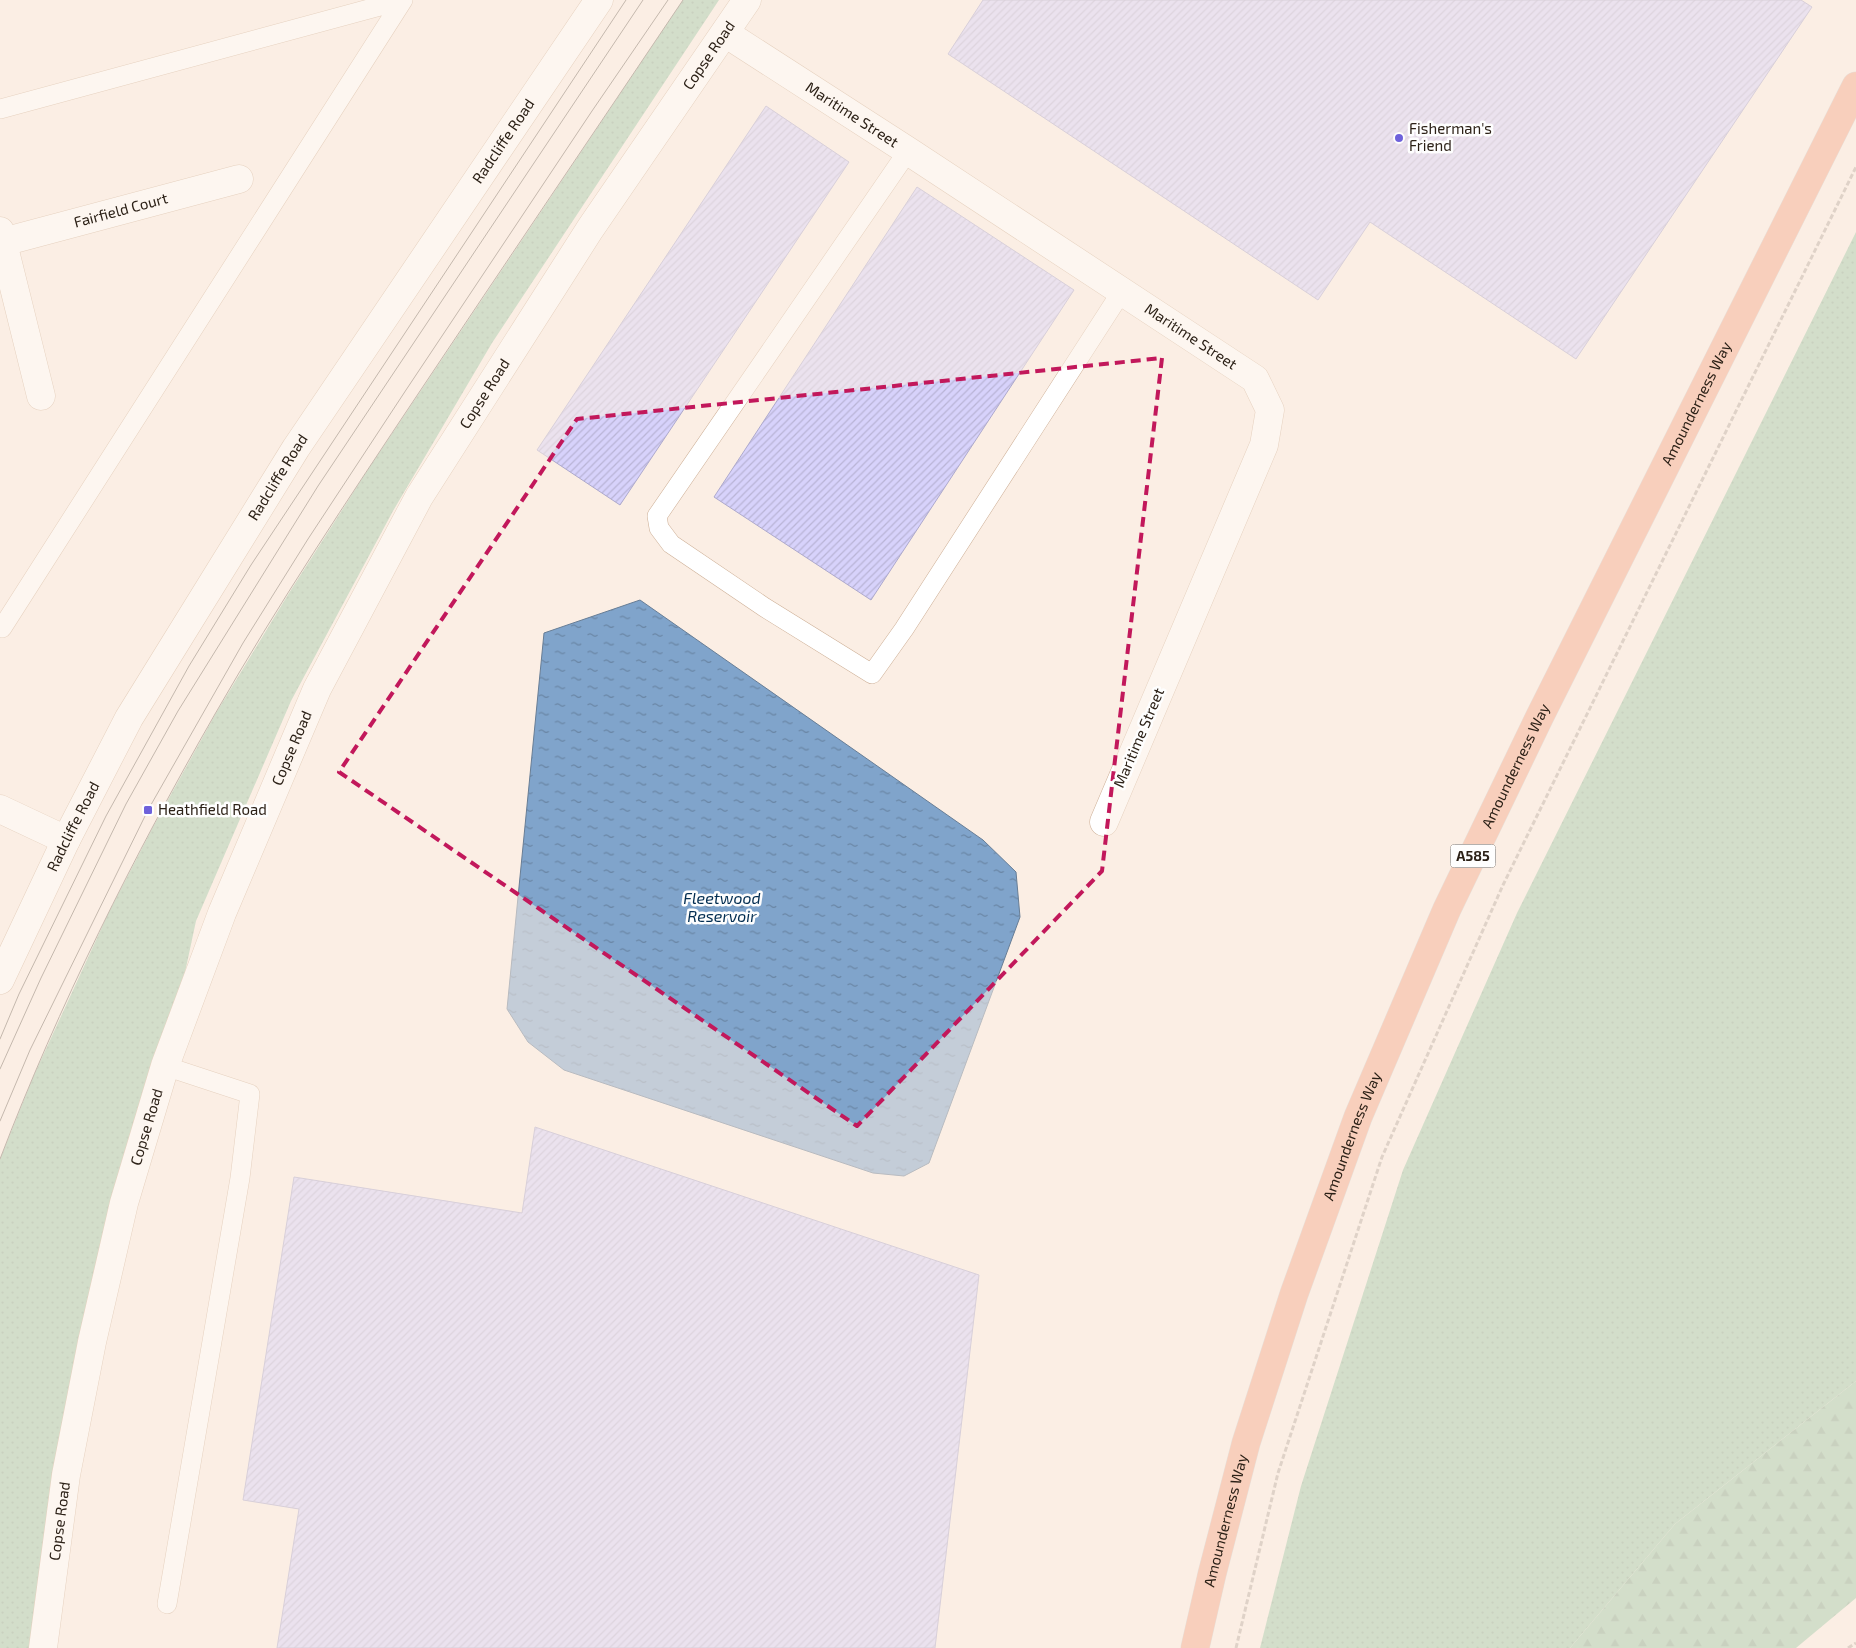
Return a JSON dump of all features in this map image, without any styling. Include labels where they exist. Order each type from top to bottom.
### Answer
[{"type":"highway","name":"Amounderness Way","points":[[1195,1648],[1246,1443],[1294,1294],[1358,1117],[1447,909],[1540,716],[1856,86]]},
{"type":"street","name":"Radcliffe Road","points":[[0,980],[66,840],[128,718],[272,487],[599,0]]},
{"type":"street","name":"Copse Road","points":[[43,1648],[66,1475],[90,1352],[124,1204],[165,1066],[222,913],[317,690],[414,506],[590,229],[747,0]]},
{"type":"street","name":"Maritime Street","points":[[725,33],[908,150],[1255,379],[1270,410],[1264,445],[1104,822]]},
{"type":"street","name":"Fairfield Court","points":[[41,396],[2,237],[239,179]]},
{"type":"street","points":[[0,809],[66,840]]},
{"type":"lane","points":[[0,109],[403,0]]},
{"type":"lane","points":[[0,627],[2,628],[403,0]]},
{"type":"lane","points":[[908,150],[657,516],[660,528],[671,544],[764,607],[872,674],[909,621],[1122,291]]},
{"type":"lane","points":[[165,1066],[250,1094],[240,1178],[167,1604]]},
{"type":"path","points":[[1236,1648],[1278,1473],[1382,1157],[1503,885],[1856,167]]},
{"type":"path","points":[[1848,1648],[1856,1643]]},
{"type":"highlighted area","points":[[1162,358],[1102,871],[857,1126],[339,772],[577,419]]},
{"type":"green space","points":[[683,0],[719,0],[492,343],[393,511],[291,701],[196,921],[165,1066],[124,1203],[43,1648],[0,1648],[0,1159],[34,1075],[108,914],[154,825],[216,713],[289,593],[367,471]]},
{"type":"green space","points":[[1856,232],[1856,1381],[1675,1524],[1570,1648],[1260,1648],[1301,1486],[1403,1170],[1517,913]]},
{"type":"green space","points":[[1856,1381],[1856,1598],[1796,1648],[1570,1648],[1675,1524]]},
{"type":"water","name":"Fleetwood Reservoir","points":[[640,600],[983,840],[1016,872],[1020,917],[929,1163],[904,1176],[873,1173],[564,1070],[528,1042],[507,1009],[544,633]]},
{"type":"building","name":"Fisherman's Friend","points":[[983,0],[1801,0],[1812,7],[1576,359],[1370,222],[1318,300],[948,54]]},
{"type":"building","points":[[766,106],[849,162],[620,505],[537,450]]},
{"type":"building","points":[[917,187],[1074,290],[871,600],[714,497]]},
{"type":"building","points":[[535,1127],[979,1275],[935,1648],[277,1648],[299,1509],[243,1500],[294,1177],[522,1213]]},
{"type":"tram line","points":[[0,1039],[19,994],[106,816],[189,666],[251,565],[626,0]]},
{"type":"tram line","points":[[0,1069],[41,978],[126,804],[178,711],[318,486],[643,0]]},
{"type":"tram line","points":[[0,1121],[30,1050],[148,810],[243,643],[308,539],[406,390],[668,0]]},
{"type":"tram line","points":[[0,1159],[72,988],[126,877],[239,673],[288,592],[366,473],[683,0]]},
{"type":"place","name":"Fisherman's Friend","points":[[1399,138]]},
{"type":"place","name":"Heathfield Road","points":[[148,810]]}]
